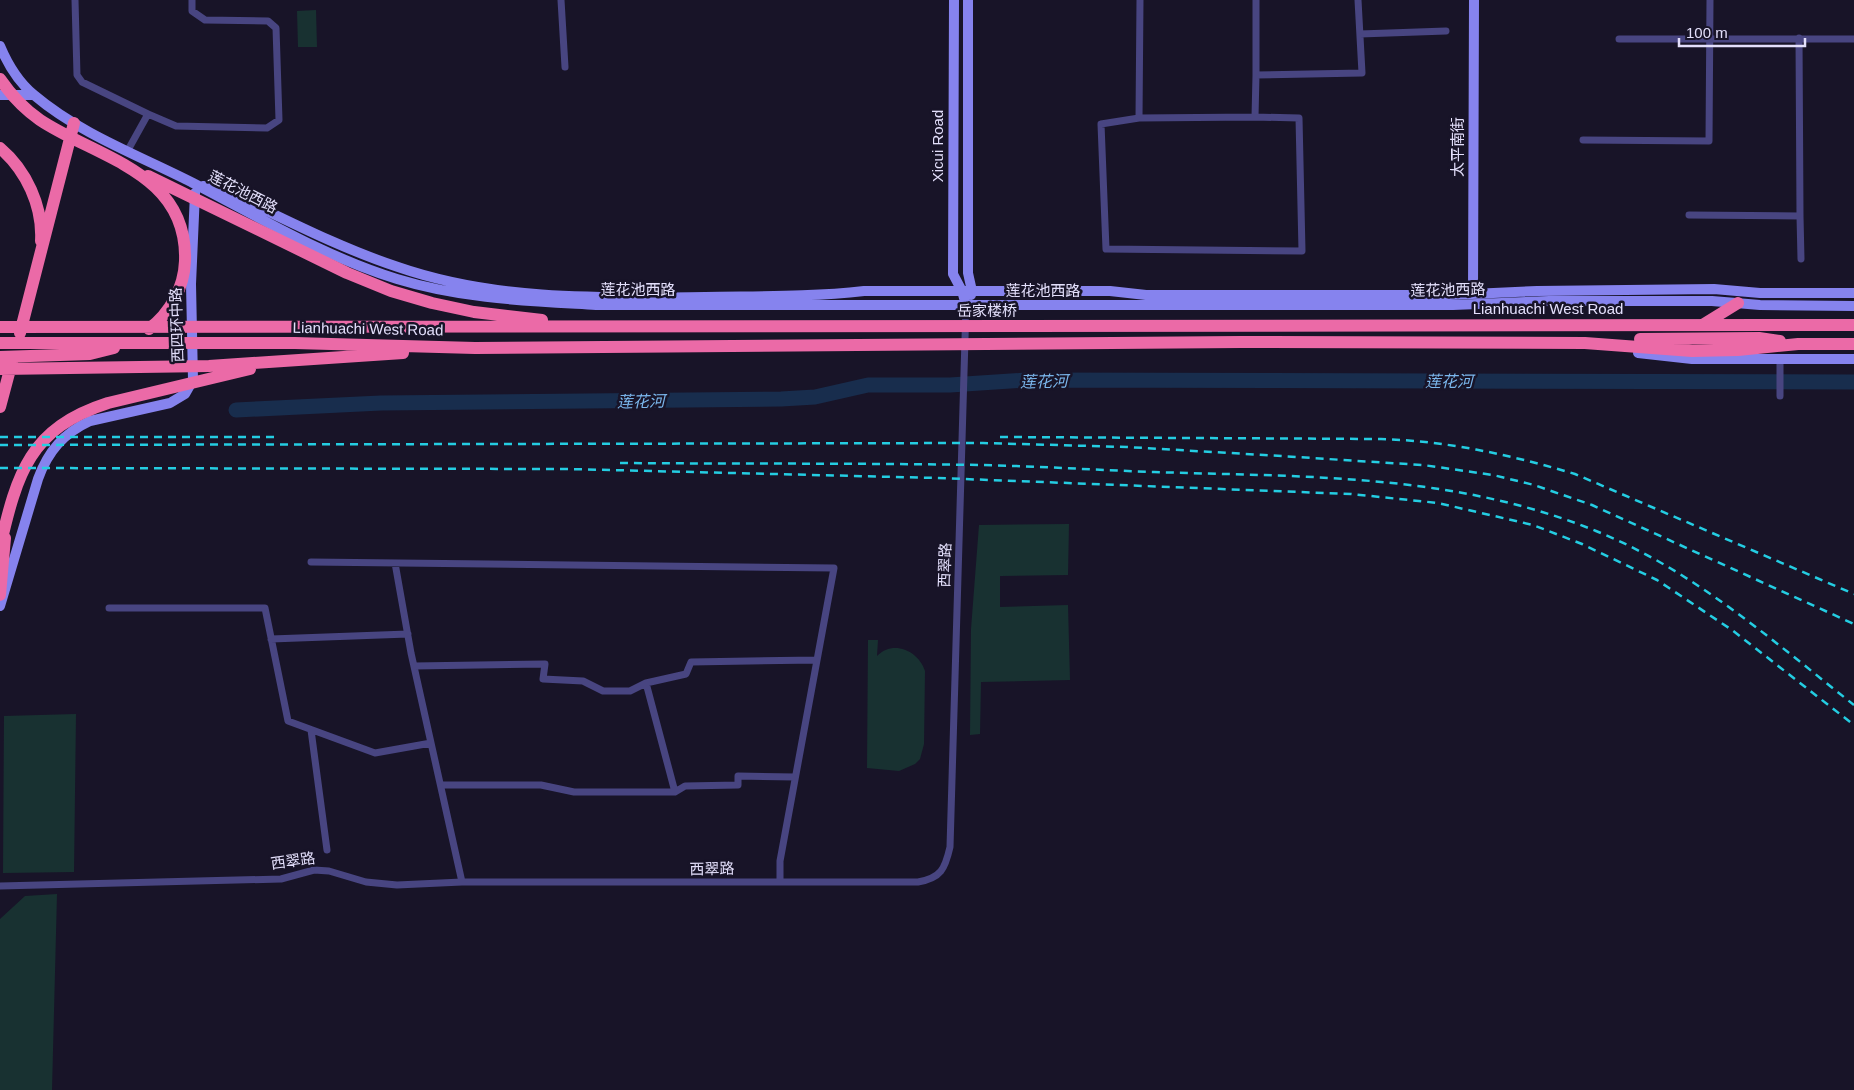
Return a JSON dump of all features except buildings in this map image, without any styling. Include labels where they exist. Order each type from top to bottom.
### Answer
[{"type":"highway","points":[[0,80],[22,105],[39,120],[319,259],[391,291],[432,303],[474,312],[594,327]]},
{"type":"highway","points":[[0,407],[74,122]]},
{"type":"highway","points":[[0,148],[23,174],[32,194],[41,234],[39,261]]},
{"type":"highway","points":[[0,357],[90,354],[133,340],[151,328],[164,315],[181,285],[185,250],[182,231],[174,213],[164,198],[150,182],[133,168]]},
{"type":"highway","points":[[1703,324],[1738,297]]},
{"type":"highway","name":"Lianhuachi West Road","points":[[1241,326],[1854,325]]},
{"type":"highway","name":"岳家楼桥","points":[[734,327],[1241,326]]},
{"type":"highway","name":"Lianhuachi West Road","points":[[0,327],[734,327]]},
{"type":"highway","name":"Lianhuachi West Road","points":[[0,344],[296,343],[476,348],[735,344],[1585,343]]},
{"type":"highway","points":[[1585,343],[1692,351],[1738,350],[1798,344],[1854,344]]},
{"type":"highway","points":[[0,369],[209,366],[476,348]]},
{"type":"highway","points":[[0,547],[8,513],[22,472],[33,452],[47,435],[65,421],[86,410],[108,403],[279,362]]},
{"type":"highway","points":[[0,596],[8,513]]},
{"type":"street","points":[[75,0],[77,75],[82,82],[176,126],[267,128],[278,120],[276,28],[274,24],[268,21],[205,20],[192,11],[192,0]]},
{"type":"street","points":[[561,0],[566,67]]},
{"type":"street","name":"Xicui Road","points":[[954,0],[953,274],[967,291]]},
{"type":"street","name":"Xicui Road","points":[[967,291],[968,0]]},
{"type":"street","points":[[1139,118],[1140,0]]},
{"type":"street","points":[[1255,117],[1256,0]]},
{"type":"street","points":[[1256,75],[1362,73],[1358,0]]},
{"type":"street","name":"太平南街","points":[[1473,294],[1474,0]]},
{"type":"street","points":[[1583,140],[1709,141],[1710,0]]},
{"type":"street","points":[[1360,34],[1446,31]]},
{"type":"street","points":[[1619,38],[1854,39]]},
{"type":"street","points":[[1799,38],[1801,259]]},
{"type":"street","points":[[0,46],[8,64],[19,81],[33,95],[74,122],[195,184]]},
{"type":"street","points":[[0,95],[33,95]]},
{"type":"street","points":[[128,150],[148,114]]},
{"type":"street","points":[[1139,118],[1299,118],[1302,250],[1106,248],[1101,124],[1139,118]]},
{"type":"street","name":"莲花池西路","points":[[195,184],[221,189],[344,247],[398,267],[456,283],[510,292],[594,298],[648,298],[825,295],[864,291],[1110,291],[1155,296],[1473,294],[1537,291],[1714,289],[1738,297],[1854,306]]},
{"type":"street","name":"莲花池西路","points":[[195,184],[338,257],[396,279],[477,296],[596,305],[1453,305],[1549,301],[1712,301],[1738,297],[1854,293]]},
{"type":"street","name":"西四环中路","points":[[0,606],[43,464],[58,442],[78,427],[90,421],[170,403],[178,400],[190,388],[194,371],[191,284],[195,184]]},
{"type":"street","points":[[1689,215],[1800,216]]},
{"type":"street","points":[[966,305],[967,291]]},
{"type":"street","name":"西翠路","points":[[0,886],[281,878],[314,870],[329,871],[366,882],[397,885],[462,882],[918,882],[936,876],[947,861],[950,837],[966,305]]},
{"type":"street","points":[[1585,343],[1668,356],[1780,360],[1854,359]]},
{"type":"street","points":[[1780,360],[1780,396]]},
{"type":"street","points":[[311,562],[834,568],[794,777],[780,861],[780,881]]},
{"type":"street","points":[[395,564],[414,666],[462,882]]},
{"type":"street","points":[[108,608],[265,608],[288,721],[375,753],[431,743]]},
{"type":"street","points":[[271,639],[408,634]]},
{"type":"street","points":[[414,666],[545,664],[544,680],[583,681],[603,691],[630,691],[646,683],[686,674],[691,662],[817,660]]},
{"type":"street","points":[[646,683],[675,792]]},
{"type":"street","points":[[311,730],[327,850]]},
{"type":"street","points":[[441,786],[541,785],[574,792],[675,792],[685,786],[738,785],[738,776],[794,777]]},
{"type":"green space","points":[[316,10],[317,47],[298,47],[297,11]]},
{"type":"green space","points":[[1069,524],[1068,575],[1000,576],[1000,607],[1068,605],[1070,680],[981,682],[980,734],[970,735],[971,629],[979,525]]},
{"type":"green space","points":[[868,640],[878,640],[877,656],[890,648],[905,650],[917,658],[925,671],[924,744],[920,759],[915,764],[899,771],[867,768]]},
{"type":"green space","points":[[76,714],[74,872],[3,873],[4,716]]},
{"type":"green space","points":[[57,894],[52,1090],[0,1090],[0,919],[25,896]]},
{"type":"waterway","name":"莲花河","points":[[236,410],[381,403],[781,399],[815,397],[868,385],[950,385],[1027,380],[1854,382]]},
{"type":"railway","points":[[0,437],[277,437]]},
{"type":"railway","points":[[1000,437],[1381,439],[1406,440],[1479,450],[1575,474],[1854,594]]},
{"type":"railway","points":[[0,445],[983,443],[1127,447],[1423,465],[1493,475],[1534,485],[1592,505],[1854,624]]},
{"type":"railway","points":[[620,463],[978,465],[1266,475],[1378,482],[1433,488],[1488,498],[1542,512],[1596,531],[1632,547],[1666,566],[1699,586],[1731,609],[1854,705]]},
{"type":"railway","points":[[0,468],[568,469],[938,478],[1351,494],[1438,503],[1533,525],[1582,544],[1657,580],[1732,630],[1854,725]]}]
